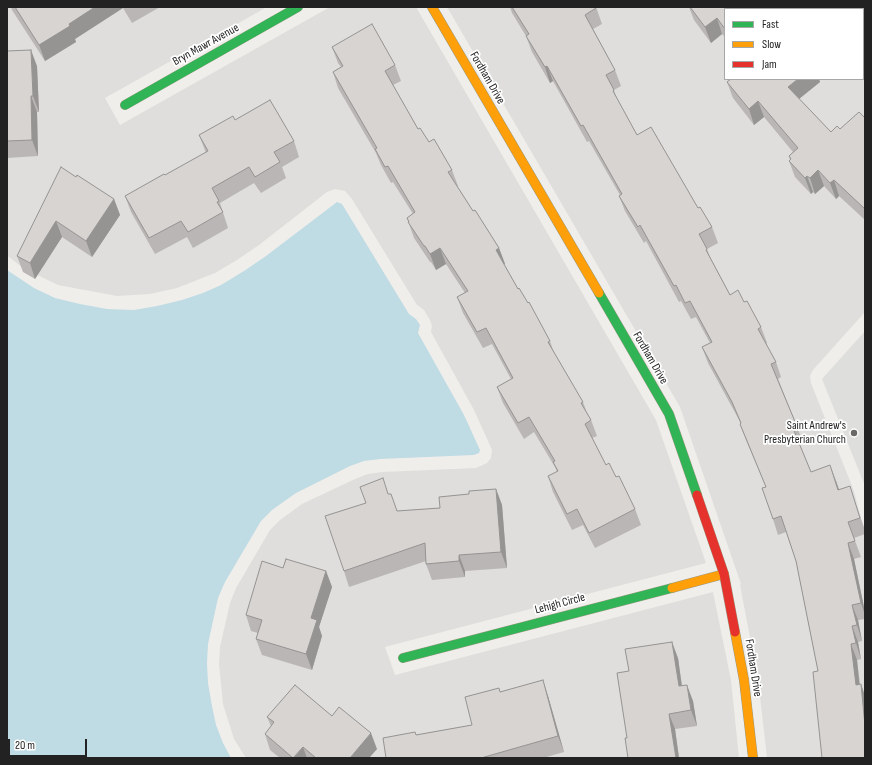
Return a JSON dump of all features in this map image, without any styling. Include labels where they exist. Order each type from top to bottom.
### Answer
[{"type":"street","name":"Bryn Mawr Avenue","points":[[125,105],[298,7]]},
{"type":"street","name":"Fordham Drive","points":[[432,7],[669,414],[724,574],[744,680],[753,758]]},
{"type":"street","name":"Lehigh Circle","points":[[403,658],[724,574]]},
{"type":"shaded area","points":[[7,7],[267,7],[105,98],[120,125],[330,7],[416,7],[656,420],[706,563],[385,647],[395,675],[713,592],[731,680],[739,758],[246,758],[234,739],[223,704],[219,664],[220,647],[230,603],[236,588],[270,530],[280,520],[302,504],[368,474],[382,472],[476,468],[487,463],[491,458],[492,450],[474,410],[431,332],[432,326],[430,320],[424,310],[417,305],[352,199],[345,191],[335,189],[327,192],[259,245],[215,273],[177,288],[150,294],[117,296],[58,285],[23,268],[7,256]]},
{"type":"shaded area","points":[[447,7],[843,8],[724,8],[724,80],[864,80],[864,33],[865,34],[865,312],[813,370],[810,376],[811,383],[854,491],[865,535],[865,758],[767,758],[758,679],[741,584],[680,407]]},
{"type":"shaded area","name":"Saint Andrew's Presbyterian Church","points":[[865,331],[865,486],[822,379]]},
{"type":"water","points":[[337,202],[342,204],[409,314],[416,319],[420,325],[418,333],[464,415],[480,450],[479,453],[474,455],[364,461],[350,466],[296,493],[272,510],[261,521],[225,582],[218,598],[208,644],[208,683],[212,706],[216,725],[231,758],[7,758],[7,270],[34,288],[55,298],[80,304],[107,309],[134,310],[157,306],[182,300],[221,285],[266,256]]},
{"type":"building","points":[[15,7],[95,7],[69,24],[70,26],[39,45]]},
{"type":"building","points":[[512,7],[596,7],[585,15],[615,70],[606,75],[614,90],[613,91],[637,135],[651,127],[698,208],[700,207],[712,227],[699,234],[730,295],[738,290],[744,302],[747,301],[761,327],[758,329],[776,362],[771,364],[796,424],[792,426],[811,472],[830,465],[838,490],[850,486],[860,518],[848,522],[855,541],[848,543],[861,603],[852,605],[857,625],[852,626],[856,643],[851,644],[856,685],[861,684],[865,726],[865,758],[822,758],[813,672],[818,671],[796,561],[781,516],[773,519],[762,488],[766,487],[732,402],[702,347],[712,342],[690,301],[685,303],[640,225],[638,227],[619,196],[622,194],[583,125],[581,126],[547,66],[545,67],[526,36],[529,34]]},
{"type":"building","points":[[690,7],[758,7],[724,8],[724,28],[717,18],[705,27]]},
{"type":"building","points":[[372,24],[395,65],[385,71],[418,129],[420,128],[429,142],[434,139],[452,170],[448,172],[473,211],[475,210],[499,248],[496,250],[518,289],[519,288],[528,303],[529,302],[550,341],[548,342],[583,402],[581,403],[591,420],[585,424],[606,465],[609,463],[616,477],[619,476],[635,509],[589,533],[577,509],[567,514],[548,476],[558,471],[553,462],[555,461],[529,417],[518,423],[497,387],[513,378],[486,328],[477,332],[457,297],[468,291],[440,248],[430,254],[408,222],[407,218],[415,212],[388,166],[385,167],[375,149],[377,148],[333,72],[343,66],[332,47]]},
{"type":"building","points":[[31,50],[33,96],[31,96],[32,140],[7,141],[7,51]]},
{"type":"building","points":[[730,80],[797,80],[788,87],[831,132],[837,126],[840,129],[859,112],[865,118],[865,209],[834,180],[830,183],[818,170],[810,178],[807,176],[805,178],[789,161],[791,159],[789,156],[798,148],[758,101],[749,109],[727,82]]},
{"type":"building","points":[[270,100],[294,141],[274,152],[280,162],[255,177],[249,167],[212,188],[219,201],[217,202],[223,212],[188,232],[181,221],[149,238],[125,196],[208,151],[199,135],[233,116],[235,120]]},
{"type":"building","points":[[61,167],[76,177],[77,175],[114,199],[86,241],[56,221],[30,263],[17,256]]},
{"type":"building","points":[[383,478],[388,494],[391,494],[397,511],[440,508],[439,497],[469,494],[469,491],[496,489],[501,552],[459,555],[459,561],[426,564],[425,543],[344,571],[325,516],[366,503],[360,487]]},
{"type":"building","points":[[286,559],[326,571],[311,618],[317,620],[306,654],[256,639],[262,620],[246,615],[262,561],[283,568]]},
{"type":"building","points":[[672,642],[679,686],[687,685],[691,710],[669,714],[676,758],[628,758],[625,738],[627,738],[617,673],[629,671],[625,649]]},
{"type":"building","points":[[543,680],[558,736],[481,758],[386,758],[383,738],[415,732],[416,735],[472,725],[465,697],[499,688],[500,692]]},
{"type":"building","points":[[295,685],[332,716],[339,707],[371,733],[350,758],[316,758],[303,747],[293,758],[265,734],[274,722],[267,717]]},
{"type":"traffic: fast","points":[[125,105],[298,7]]},
{"type":"traffic: fast","points":[[599,293],[669,414],[697,495]]},
{"type":"traffic: fast","points":[[403,658],[672,588]]},
{"type":"traffic: slow","points":[[432,7],[599,293]]},
{"type":"traffic: slow","points":[[672,588],[724,574]]},
{"type":"traffic: slow","points":[[735,632],[744,680],[753,758]]},
{"type":"traffic: jam","points":[[697,495],[724,574],[735,632]]},
{"type":"place","name":"Saint Andrew's Presbyterian Church","points":[[854,433]]}]
